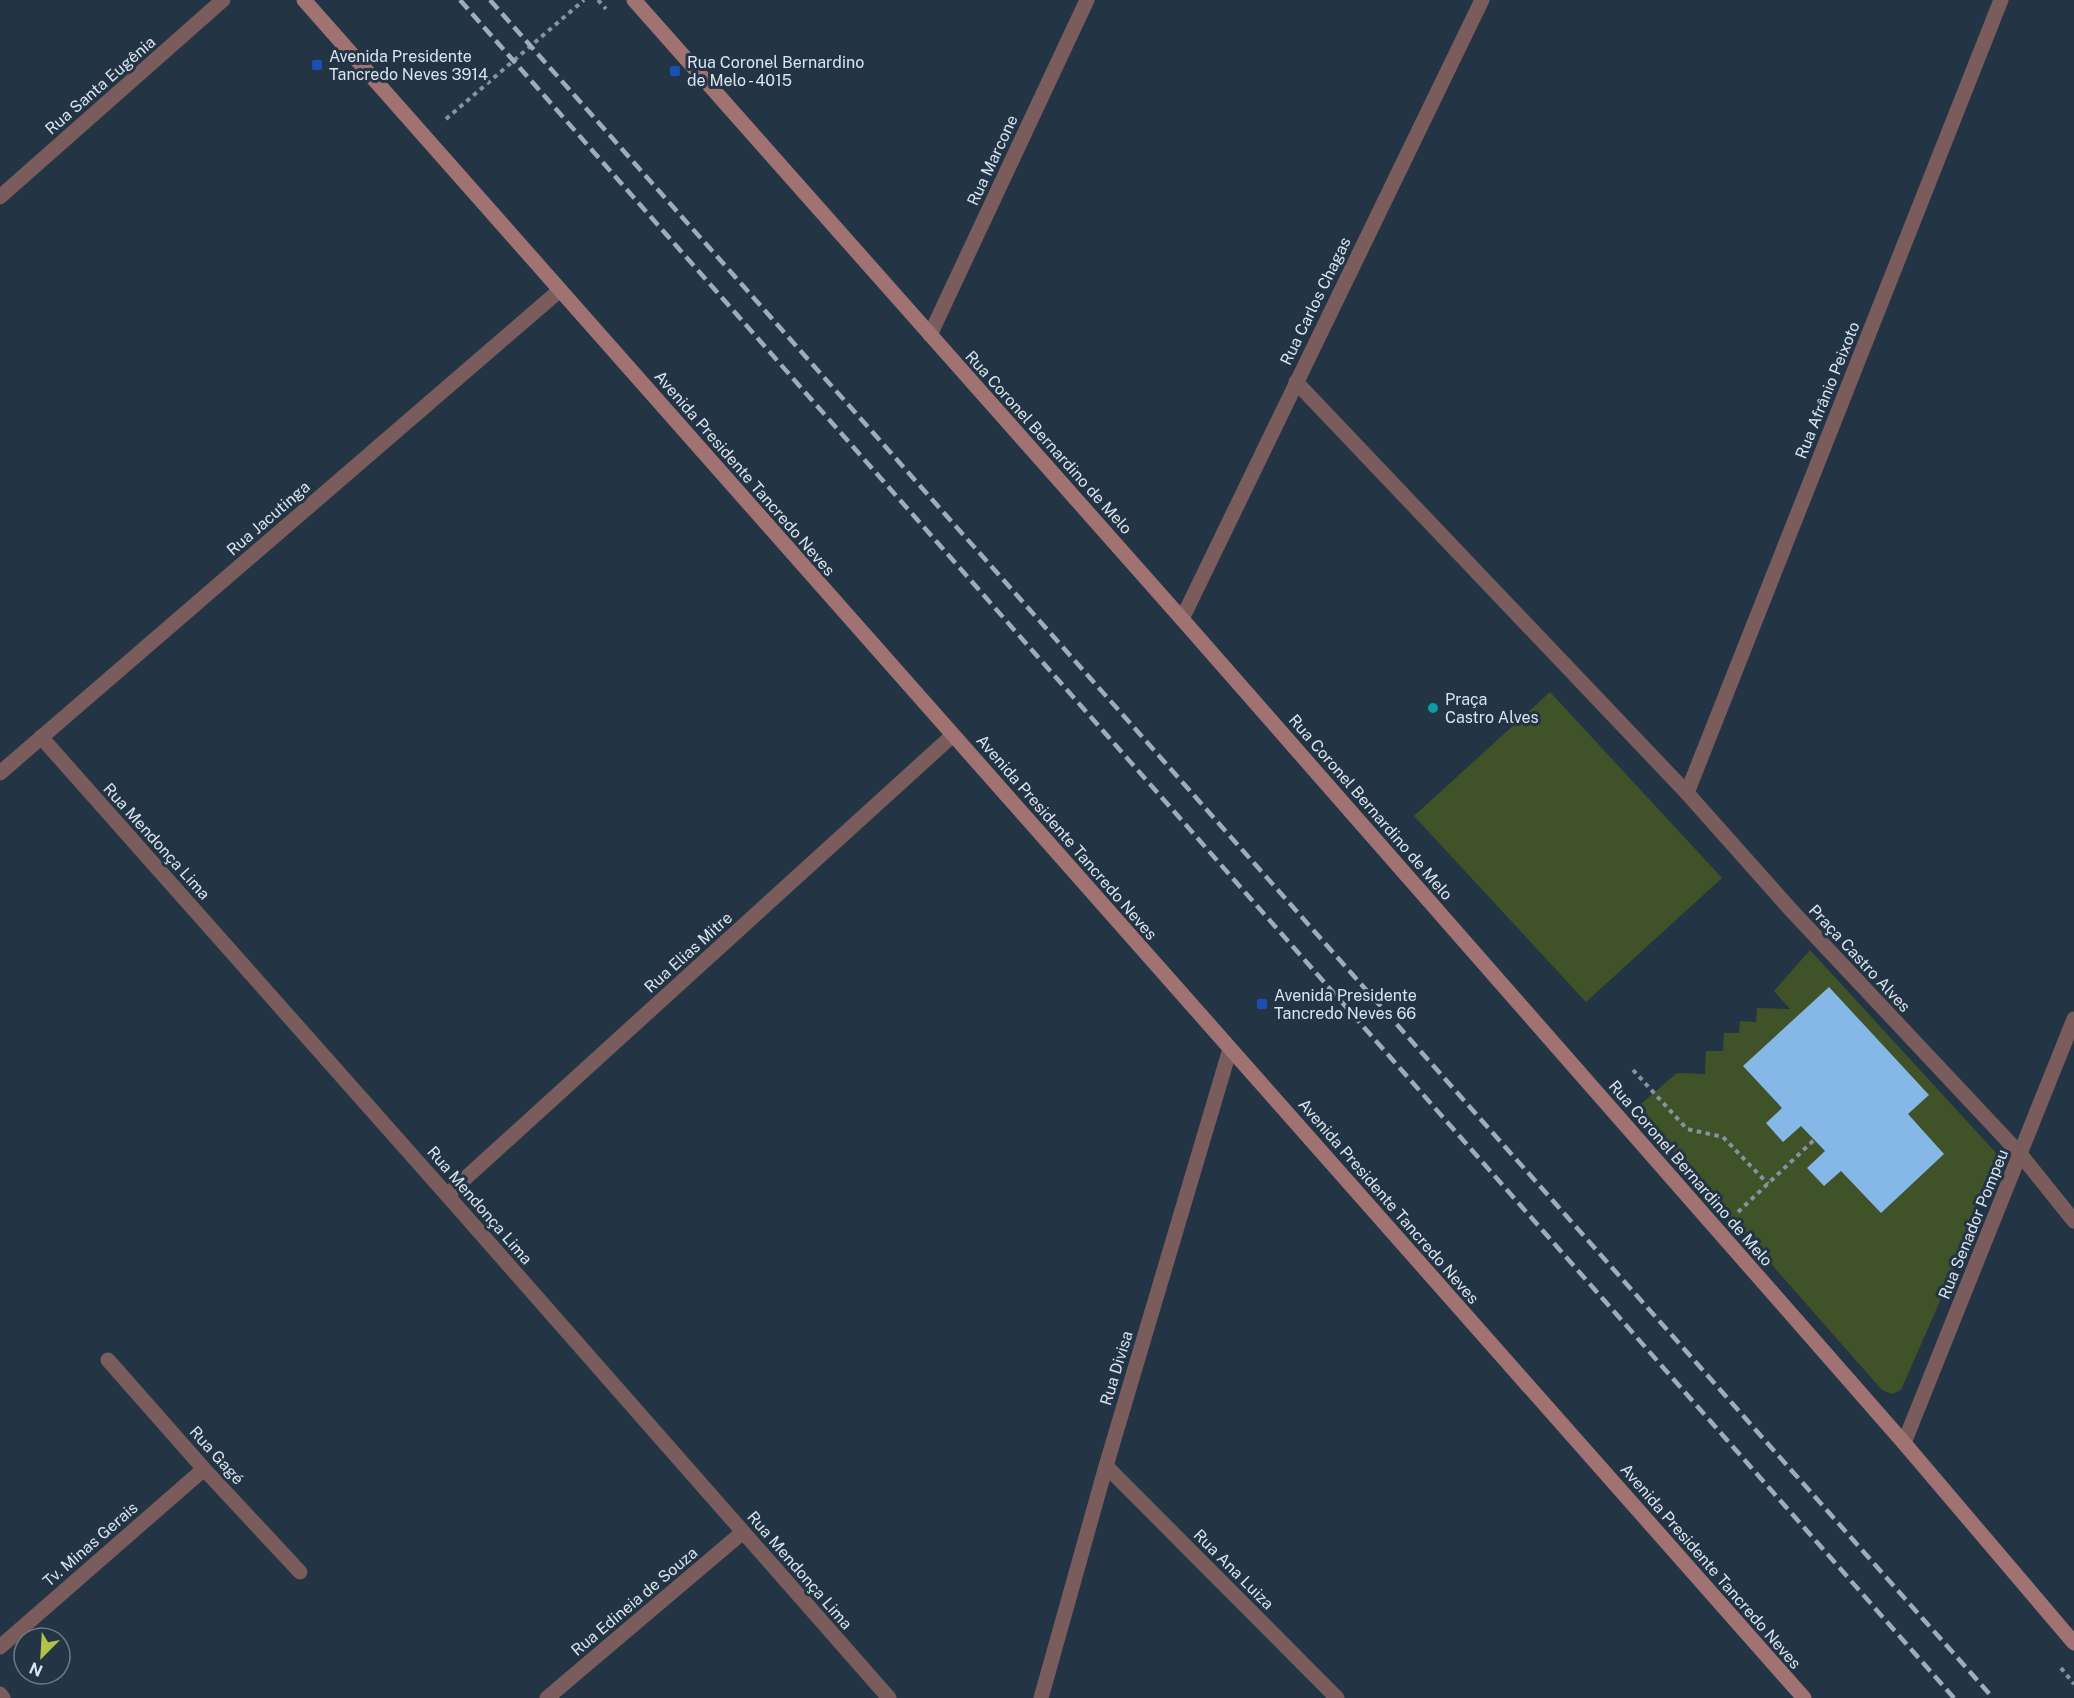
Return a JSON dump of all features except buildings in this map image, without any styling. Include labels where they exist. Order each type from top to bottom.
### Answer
[{"type":"main road","name":"Avenida Presidente Tancredo Neves","points":[[304,0],[1804,1698]]},
{"type":"main road","name":"Rua Coronel Bernardino de Melo","points":[[634,0],[1182,619],[1904,1443],[2074,1643]]},
{"type":"street","name":"Rua Santa Eugênia","points":[[0,197],[223,0]]},
{"type":"street","name":"Rua Marcone","points":[[930,335],[1087,0]]},
{"type":"street","name":"Rua Carlos Chagas","points":[[1182,619],[1482,0]]},
{"type":"street","name":"Rua Afrânio Peixoto","points":[[1687,793],[2001,0]]},
{"type":"street","name":"Rua Jacutinga","points":[[0,773],[560,290]]},
{"type":"street","name":"Praça Castro Alves","points":[[1296,382],[1687,793],[1791,910],[2021,1155],[2074,1221]]},
{"type":"street","name":"Rua Elias Mitre","points":[[447,1194],[953,735]]},
{"type":"street","name":"Rua Mendonça Lima","points":[[41,737],[447,1194],[889,1698]]},
{"type":"street","name":"Rua Senador Pompeu","points":[[1904,1443],[2074,1019]]},
{"type":"street","name":"Rua Divisa","points":[[1041,1698],[1106,1466],[1230,1049]]},
{"type":"street","name":"Rua Gagé","points":[[108,1360],[204,1469],[300,1572]]},
{"type":"street","name":"Rua Ana Luiza","points":[[1106,1466],[1337,1698]]},
{"type":"street","name":"Tv. Minas Gerais","points":[[0,1647],[204,1469]]},
{"type":"street","name":"Rua Edineia de Souza","points":[[548,1698],[743,1532]]},
{"type":"street","points":[[0,1694],[3,1698]]},
{"type":"path","points":[[425,138],[584,0]]},
{"type":"path","points":[[1633,1070],[1687,1130],[1723,1137],[1768,1184]]},
{"type":"path","points":[[1731,1218],[1814,1140]]},
{"type":"green space","points":[[1550,692],[1722,878],[1586,1002],[1414,816]]},
{"type":"green space","points":[[1810,950],[1997,1154],[1995,1175],[1901,1390],[1892,1394],[1882,1390],[1635,1109],[1677,1073],[1705,1074],[1706,1051],[1723,1051],[1724,1033],[1739,1033],[1740,1021],[1756,1022],[1757,1008],[1790,1009],[1774,991]]},
{"type":"railway","points":[[460,0],[1954,1698]]},
{"type":"railway","points":[[490,0],[1993,1698]]},
{"type":"place","name":"Avenida Presidente Tancredo Neves 3914","points":[[317,65]]},
{"type":"place","name":"Rua Coronel Bernardino de Melo - 4015","points":[[675,71]]},
{"type":"place","name":"Praça Castro Alves","points":[[1433,708]]},
{"type":"place","name":"Avenida Presidente Tancredo Neves 66","points":[[1262,1004]]}]
